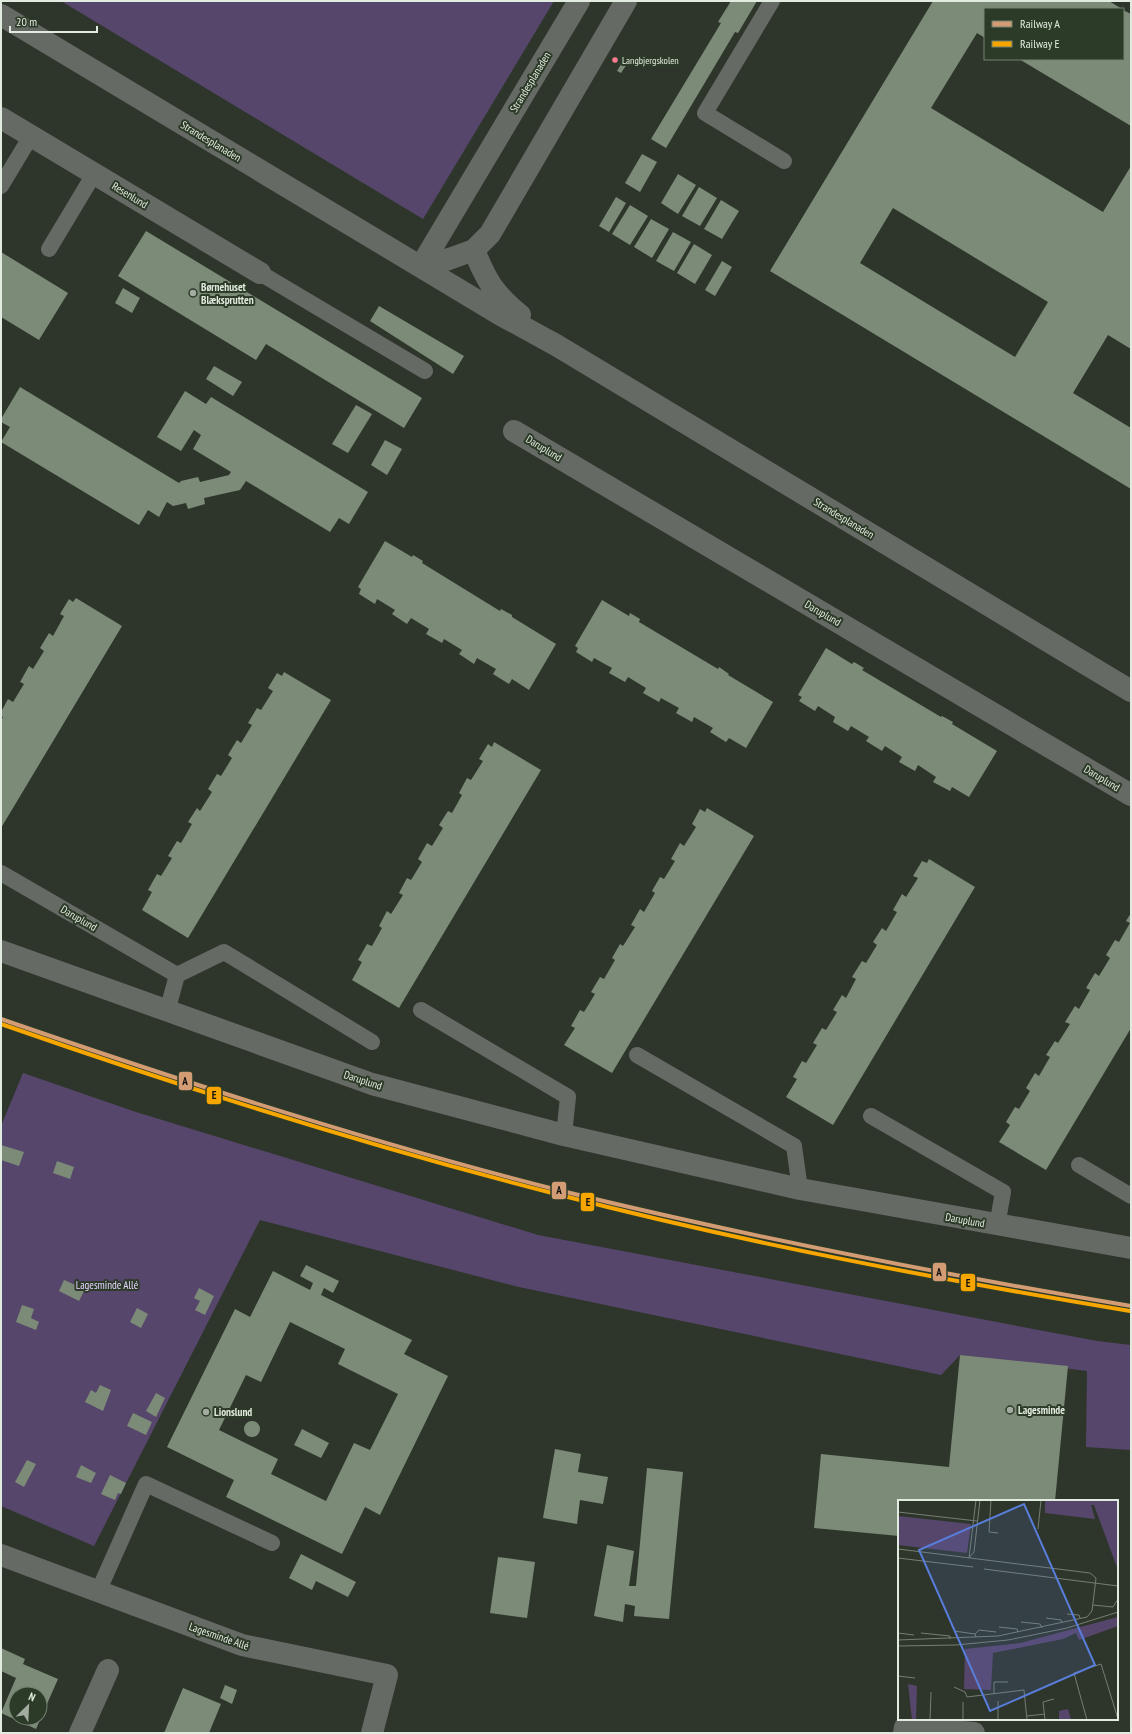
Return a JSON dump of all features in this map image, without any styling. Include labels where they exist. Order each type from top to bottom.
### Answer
[{"type":"street","name":"Strandesplanaden","points":[[421,266],[578,1]]},
{"type":"street","points":[[421,266],[450,260],[474,250],[490,234],[626,1]]},
{"type":"street","name":"Strandesplanaden","points":[[1,15],[501,315],[556,345],[1131,691]]},
{"type":"street","name":"Resenlund","points":[[1,118],[260,273]]},
{"type":"street","name":"Strandesplanaden","points":[[474,250],[486,278],[501,299],[556,345]]},
{"type":"street","name":"Daruplund","points":[[514,431],[1131,795]]},
{"type":"street","name":"Daruplund","points":[[1,951],[167,1012],[372,1084],[564,1135],[800,1189],[997,1226],[1131,1248]]},
{"type":"street","name":"Lagesminde Allé","points":[[1,1555],[242,1645],[387,1675],[372,1733]]},
{"type":"street","points":[[80,1733],[108,1670]]},
{"type":"street","points":[[904,1730],[974,1733]]},
{"type":"lane","points":[[772,1],[705,113],[784,161]]},
{"type":"lane","points":[[1,186],[31,136]]},
{"type":"lane","points":[[49,249],[94,174]]},
{"type":"lane","points":[[260,273],[425,371]]},
{"type":"lane","name":"Daruplund","points":[[1,873],[177,975]]},
{"type":"lane","points":[[167,1012],[177,975],[224,952],[372,1042]]},
{"type":"lane","points":[[421,1010],[568,1097],[564,1135]]},
{"type":"lane","points":[[637,1055],[794,1146],[800,1189]]},
{"type":"lane","points":[[871,1116],[1003,1192],[997,1226]]},
{"type":"lane","points":[[1079,1165],[1131,1196]]},
{"type":"lane","points":[[98,1592],[146,1484],[272,1543]]},
{"type":"green space","points":[[61,1],[554,1],[423,219]]},
{"type":"green space","points":[[23,1073],[136,1112],[538,1235],[1097,1341],[1131,1345],[1131,1450],[1086,1447],[1087,1371],[960,1355],[941,1375],[519,1287],[260,1220],[94,1546],[1,1506],[1,1126]]},
{"type":"building","points":[[731,1],[757,1],[738,33],[735,32],[666,148],[651,139],[721,23],[718,22]]},
{"type":"building","points":[[933,1],[1109,1],[1120,8],[984,8],[984,37],[977,33],[931,108],[1103,212],[1131,166],[1131,349],[1108,335],[1073,393],[1131,428],[1131,489],[770,271]],"holes":[[[893,208],[1048,302],[1015,357],[860,263]]]},
{"type":"building","points":[[1124,10],[1131,14],[1131,126],[1021,60],[1124,60]]},
{"type":"building","points":[[623,61],[627,64],[621,73],[617,71]]},
{"type":"building","points":[[642,154],[657,162],[640,192],[625,183]]},
{"type":"building","points":[[678,174],[696,185],[678,214],[661,203]]},
{"type":"building","points":[[699,187],[717,198],[700,226],[682,216]]},
{"type":"building","points":[[616,197],[626,203],[609,232],[599,226]]},
{"type":"building","points":[[721,200],[739,211],[722,239],[704,229]]},
{"type":"building","points":[[630,205],[648,216],[630,245],[612,234]]},
{"type":"building","points":[[651,219],[669,229],[652,258],[634,247]]},
{"type":"building","points":[[146,231],[422,398],[404,428],[266,344],[256,360],[118,276]]},
{"type":"building","points":[[673,232],[691,242],[674,271],[656,261]]},
{"type":"building","points":[[694,244],[712,255],[695,284],[677,273]]},
{"type":"building","points":[[1,252],[68,293],[39,340],[1,317]]},
{"type":"building","points":[[722,261],[732,267],[715,296],[705,290]]},
{"type":"building","points":[[123,288],[140,298],[132,313],[115,303]]},
{"type":"building","points":[[379,306],[464,356],[453,374],[370,321]]},
{"type":"building","points":[[214,366],[242,382],[233,396],[206,379]]},
{"type":"building","points":[[20,387],[179,483],[181,481],[198,477],[200,482],[229,475],[231,472],[193,449],[201,435],[194,430],[181,451],[157,437],[185,391],[206,404],[211,397],[368,492],[349,524],[339,518],[330,532],[246,481],[240,490],[204,498],[205,504],[188,509],[186,503],[173,506],[167,502],[159,517],[148,510],[139,525],[1,442],[10,427],[1,422],[1,419]]},
{"type":"building","points":[[356,405],[372,414],[348,453],[332,444]]},
{"type":"building","points":[[385,440],[402,449],[387,475],[371,465]]},
{"type":"building","points":[[385,541],[412,557],[413,555],[423,561],[422,563],[500,611],[501,609],[512,615],[512,617],[556,644],[529,690],[512,679],[509,684],[493,674],[496,669],[477,658],[474,664],[459,654],[462,650],[444,639],[442,643],[426,634],[429,629],[411,618],[407,624],[392,614],[395,610],[377,599],[375,604],[359,594],[361,589],[358,587]]},
{"type":"building","points":[[76,598],[122,626],[1,828],[1,721],[3,717],[1,716],[1,712],[8,699],[13,702],[24,684],[20,682],[29,666],[33,669],[44,651],[40,648],[49,633],[53,636],[64,616],[60,614],[69,599],[73,602]]},
{"type":"building","points":[[602,600],[629,616],[630,613],[640,619],[639,622],[718,669],[719,667],[729,674],[728,675],[773,702],[746,748],[729,738],[726,742],[710,732],[713,728],[694,717],[692,722],[676,713],[679,708],[661,698],[659,702],[643,693],[646,688],[628,677],[625,682],[609,673],[612,668],[594,658],[592,662],[576,652],[578,648],[575,646]]},
{"type":"building","points":[[826,648],[852,664],[854,662],[864,668],[862,670],[941,717],[942,716],[953,722],[952,724],[997,751],[969,797],[952,787],[950,791],[933,782],[936,777],[918,765],[915,771],[899,762],[902,757],[885,746],[882,751],[866,741],[869,737],[851,726],[848,731],[833,722],[835,717],[818,706],[815,711],[799,701],[802,697],[798,695]]},
{"type":"building","points":[[284,672],[331,700],[188,938],[142,910],[152,892],[148,890],[157,874],[161,876],[172,858],[168,856],[177,841],[181,843],[192,824],[188,822],[197,808],[200,811],[212,792],[208,789],[217,774],[221,776],[232,758],[228,755],[237,740],[241,743],[252,725],[248,723],[257,708],[261,710],[273,691],[268,688],[277,673],[282,676]]},
{"type":"building","points":[[494,742],[541,770],[399,1008],[352,980],[362,962],[358,960],[367,944],[372,946],[382,928],[379,926],[387,911],[391,914],[403,895],[399,893],[407,878],[411,880],[422,862],[418,859],[427,843],[432,846],[443,828],[439,825],[448,811],[452,813],[462,795],[459,793],[467,778],[471,780],[483,761],[479,759],[488,744],[492,747]]},
{"type":"building","points":[[707,808],[754,836],[612,1073],[564,1045],[575,1028],[571,1026],[580,1010],[584,1012],[595,994],[591,992],[600,977],[604,979],[615,960],[612,958],[620,944],[623,946],[635,927],[631,925],[640,909],[644,912],[655,893],[652,891],[660,877],[664,879],[675,861],[671,859],[680,843],[684,846],[696,827],[692,824],[700,809],[705,812]]},
{"type":"building","points":[[929,859],[975,887],[833,1125],[786,1097],[797,1079],[793,1077],[802,1061],[806,1063],[817,1045],[813,1043],[822,1028],[826,1030],[837,1012],[833,1010],[842,995],[846,998],[856,979],[852,977],[862,961],[866,963],[877,945],[873,942],[882,928],[886,931],[897,912],[893,910],[902,894],[906,897],[918,878],[913,876],[922,861],[927,863]]},
{"type":"building","points":[[1131,913],[1131,1028],[1046,1170],[999,1142],[1010,1125],[1006,1122],[1015,1107],[1019,1109],[1030,1091],[1026,1088],[1035,1073],[1039,1076],[1050,1057],[1046,1055],[1055,1041],[1058,1043],[1070,1024],[1065,1022],[1075,1006],[1079,1009],[1090,990],[1086,988],[1095,973],[1099,976],[1110,958],[1106,955],[1115,940],[1119,942],[1130,923],[1126,921]]},
{"type":"building","points":[[1,1145],[24,1152],[19,1166],[1,1160]]},
{"type":"building","points":[[57,1161],[74,1167],[70,1179],[53,1173]]},
{"type":"building","name":"Lionslund","points":[[306,1265],[339,1281],[333,1293],[324,1288],[321,1295],[412,1340],[404,1354],[448,1376],[380,1515],[365,1507],[342,1554],[226,1497],[234,1480],[167,1447],[235,1309],[250,1317],[273,1271],[310,1290],[313,1283],[300,1276]],"holes":[[[290,1322],[345,1349],[338,1364],[398,1394],[370,1450],[354,1443],[326,1501],[271,1474],[278,1459],[219,1430],[246,1375],[261,1382]]]},
{"type":"building","points":[[64,1280],[85,1289],[79,1301],[59,1291]]},
{"type":"building","points":[[199,1288],[214,1296],[205,1315],[195,1310],[200,1301],[194,1298]]},
{"type":"building","points":[[22,1305],[34,1309],[31,1318],[39,1322],[36,1330],[16,1322]]},
{"type":"building","points":[[137,1308],[148,1314],[141,1328],[130,1322]]},
{"type":"building","name":"Lagesminde","points":[[960,1355],[1068,1366],[1055,1500],[898,1500],[898,1536],[814,1528],[821,1454],[949,1467]]},
{"type":"building","points":[[100,1385],[111,1390],[103,1411],[85,1402],[91,1390],[96,1393]]},
{"type":"building","points":[[156,1393],[165,1398],[156,1417],[146,1411]]},
{"type":"building","points":[[133,1413],[152,1422],[146,1435],[127,1426]]},
{"type":"building","points":[[249,1421],[255,1421],[260,1426],[258,1435],[255,1437],[249,1437],[244,1432],[244,1426]]},
{"type":"building","points":[[302,1429],[329,1443],[321,1458],[294,1445]]},
{"type":"building","points":[[555,1449],[581,1454],[578,1472],[608,1477],[603,1504],[580,1500],[577,1524],[543,1518]]},
{"type":"building","points":[[27,1460],[36,1464],[24,1487],[15,1482]]},
{"type":"building","points":[[81,1465],[96,1473],[91,1483],[76,1477]]},
{"type":"building","points":[[647,1468],[683,1472],[669,1619],[634,1616],[635,1606],[625,1604],[623,1622],[594,1616],[607,1545],[634,1551],[629,1586],[636,1586]]},
{"type":"building","points":[[110,1475],[126,1483],[121,1494],[118,1493],[115,1500],[101,1494]]},
{"type":"building","points":[[301,1554],[356,1582],[348,1597],[316,1581],[312,1590],[289,1578]]},
{"type":"building","points":[[498,1557],[535,1562],[527,1618],[490,1613]]},
{"type":"building","points":[[1,1648],[25,1659],[23,1664],[58,1679],[48,1702],[48,1686],[13,1686],[16,1678],[1,1671]]},
{"type":"building","points":[[225,1685],[237,1690],[232,1704],[220,1698]]},
{"type":"building","points":[[183,1688],[221,1704],[209,1733],[164,1733]]},
{"type":"building","points":[[8,1697],[8,1716],[1,1713]]},
{"type":"building","points":[[29,1726],[37,1726],[36,1729]]},
{"type":"rail line","name":"A","points":[[1,1019],[280,1111],[420,1153],[562,1191],[703,1224],[845,1254],[1131,1306]]},
{"type":"rail line","name":"E","points":[[1,1024],[138,1071],[277,1115],[486,1176],[556,1194],[627,1212],[842,1259],[1130,1311]]},
{"type":"place","name":"Langbjergskolen","points":[[615,60]]},
{"type":"place","name":"Børnehuset Blæksprutten","points":[[193,293]]},
{"type":"place","name":"Lagesminde","points":[[1010,1410]]},
{"type":"place","name":"Lionslund","points":[[206,1412]]}]
